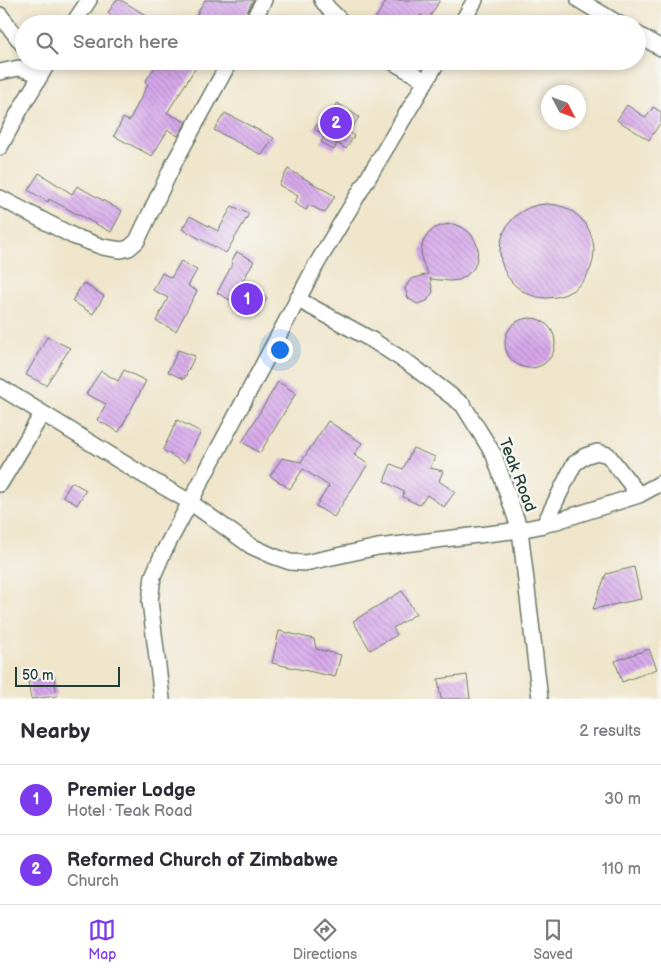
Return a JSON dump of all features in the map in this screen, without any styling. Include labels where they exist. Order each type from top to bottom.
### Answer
[{"type":"street","points":[[79,15],[89,0]]},
{"type":"street","points":[[256,15],[264,0]]},
{"type":"street","points":[[322,0],[335,15]]},
{"type":"street","points":[[466,15],[475,0]]},
{"type":"street","points":[[579,0],[605,15]]},
{"type":"street","points":[[0,15],[15,34]]},
{"type":"street","points":[[646,39],[661,48]]},
{"type":"street","points":[[0,72],[15,69]]},
{"type":"street","points":[[0,147],[40,70]]},
{"type":"street","points":[[0,198],[73,236],[102,247],[121,250],[130,248],[137,241],[174,163],[225,70]]},
{"type":"street","points":[[407,70],[426,81]]},
{"type":"street","points":[[162,699],[150,601],[153,576],[163,552],[316,265],[433,70]]},
{"type":"street","name":"Teak Road","points":[[297,299],[372,340],[411,364],[462,405],[494,455],[520,530],[540,699]]},
{"type":"street","points":[[0,386],[42,414],[190,502],[251,546],[290,562],[305,563],[378,547],[520,530],[544,525],[639,495],[661,483]]},
{"type":"street","points":[[0,484],[42,414]]},
{"type":"street","points":[[544,525],[574,464],[585,456],[597,452],[608,455],[639,495]]},
{"type":"building","points":[[116,0],[121,0],[145,15],[111,15],[108,13]]},
{"type":"building","points":[[205,0],[253,0],[246,15],[196,15]]},
{"type":"building","points":[[387,0],[440,0],[431,15],[377,15]]},
{"type":"building","points":[[153,70],[194,70],[167,113],[186,122],[178,136],[168,130],[152,156],[114,136],[123,118],[129,121],[148,84],[145,82]]},
{"type":"building","points":[[337,103],[359,117],[349,132],[354,136],[346,149],[337,143],[334,150],[321,142],[325,135],[314,129],[323,114],[328,117]]},
{"type":"building","points":[[627,105],[646,118],[653,107],[661,112],[661,122],[649,140],[617,120]]},
{"type":"building","points":[[225,113],[274,138],[262,155],[214,130]]},
{"type":"building","points":[[288,169],[335,196],[325,213],[309,205],[306,210],[294,203],[298,196],[279,185]]},
{"type":"building","points":[[39,173],[72,194],[77,186],[122,211],[111,232],[49,199],[48,202],[28,190]]},
{"type":"building","points":[[547,204],[565,208],[580,218],[590,233],[594,251],[590,269],[580,284],[565,294],[547,298],[529,294],[514,284],[504,269],[500,251],[504,233],[514,218],[529,208]]},
{"type":"building","points":[[232,206],[249,214],[226,253],[182,229],[190,216],[218,231]]},
{"type":"building","points":[[453,224],[462,227],[470,233],[478,249],[474,268],[459,280],[430,279],[433,292],[427,301],[417,304],[408,298],[405,288],[411,279],[428,274],[422,261],[421,251],[423,242],[428,234],[435,228],[444,225]]},
{"type":"building","points":[[237,252],[254,261],[241,284],[267,298],[258,315],[217,293]]},
{"type":"building","points":[[181,261],[197,270],[188,286],[197,291],[176,331],[156,321],[168,298],[153,290],[162,273],[171,278]]},
{"type":"building","points":[[83,283],[104,296],[93,314],[72,301]]},
{"type":"building","points":[[530,318],[539,320],[550,329],[555,343],[553,352],[544,363],[530,368],[521,366],[510,357],[505,343],[507,334],[516,323]]},
{"type":"building","points":[[47,337],[70,348],[46,385],[26,375]]},
{"type":"building","points":[[178,350],[195,356],[184,379],[168,372]]},
{"type":"building","points":[[124,370],[146,381],[119,432],[97,420],[106,404],[86,394],[101,371],[118,381]]},
{"type":"building","points":[[278,382],[296,393],[260,453],[242,442]]},
{"type":"building","points":[[177,420],[201,432],[184,463],[163,450]]},
{"type":"building","points":[[328,421],[362,443],[354,455],[368,464],[334,517],[316,506],[329,486],[303,469],[290,489],[270,476],[282,458],[301,462]]},
{"type":"building","points":[[413,448],[435,457],[430,468],[443,471],[439,481],[455,492],[444,507],[427,495],[419,505],[403,497],[404,492],[384,481],[391,464],[403,469]]},
{"type":"building","points":[[72,482],[86,490],[77,505],[63,496]]},
{"type":"building","points":[[634,567],[641,599],[593,609],[606,574]]},
{"type":"building","points":[[402,591],[416,614],[393,628],[397,635],[370,650],[353,621]]},
{"type":"building","points":[[279,631],[314,639],[316,649],[341,655],[335,677],[272,663]]},
{"type":"building","points":[[649,649],[657,669],[622,682],[615,661]]},
{"type":"building","points":[[467,675],[470,699],[441,699],[438,679]]},
{"type":"building","points":[[54,676],[57,696],[31,699],[28,681]]},
{"type":"place","name":"Reformed Church of Zimbabwe","points":[[336,123]]},
{"type":"place","name":"Premier Lodge","points":[[247,299]]}]
